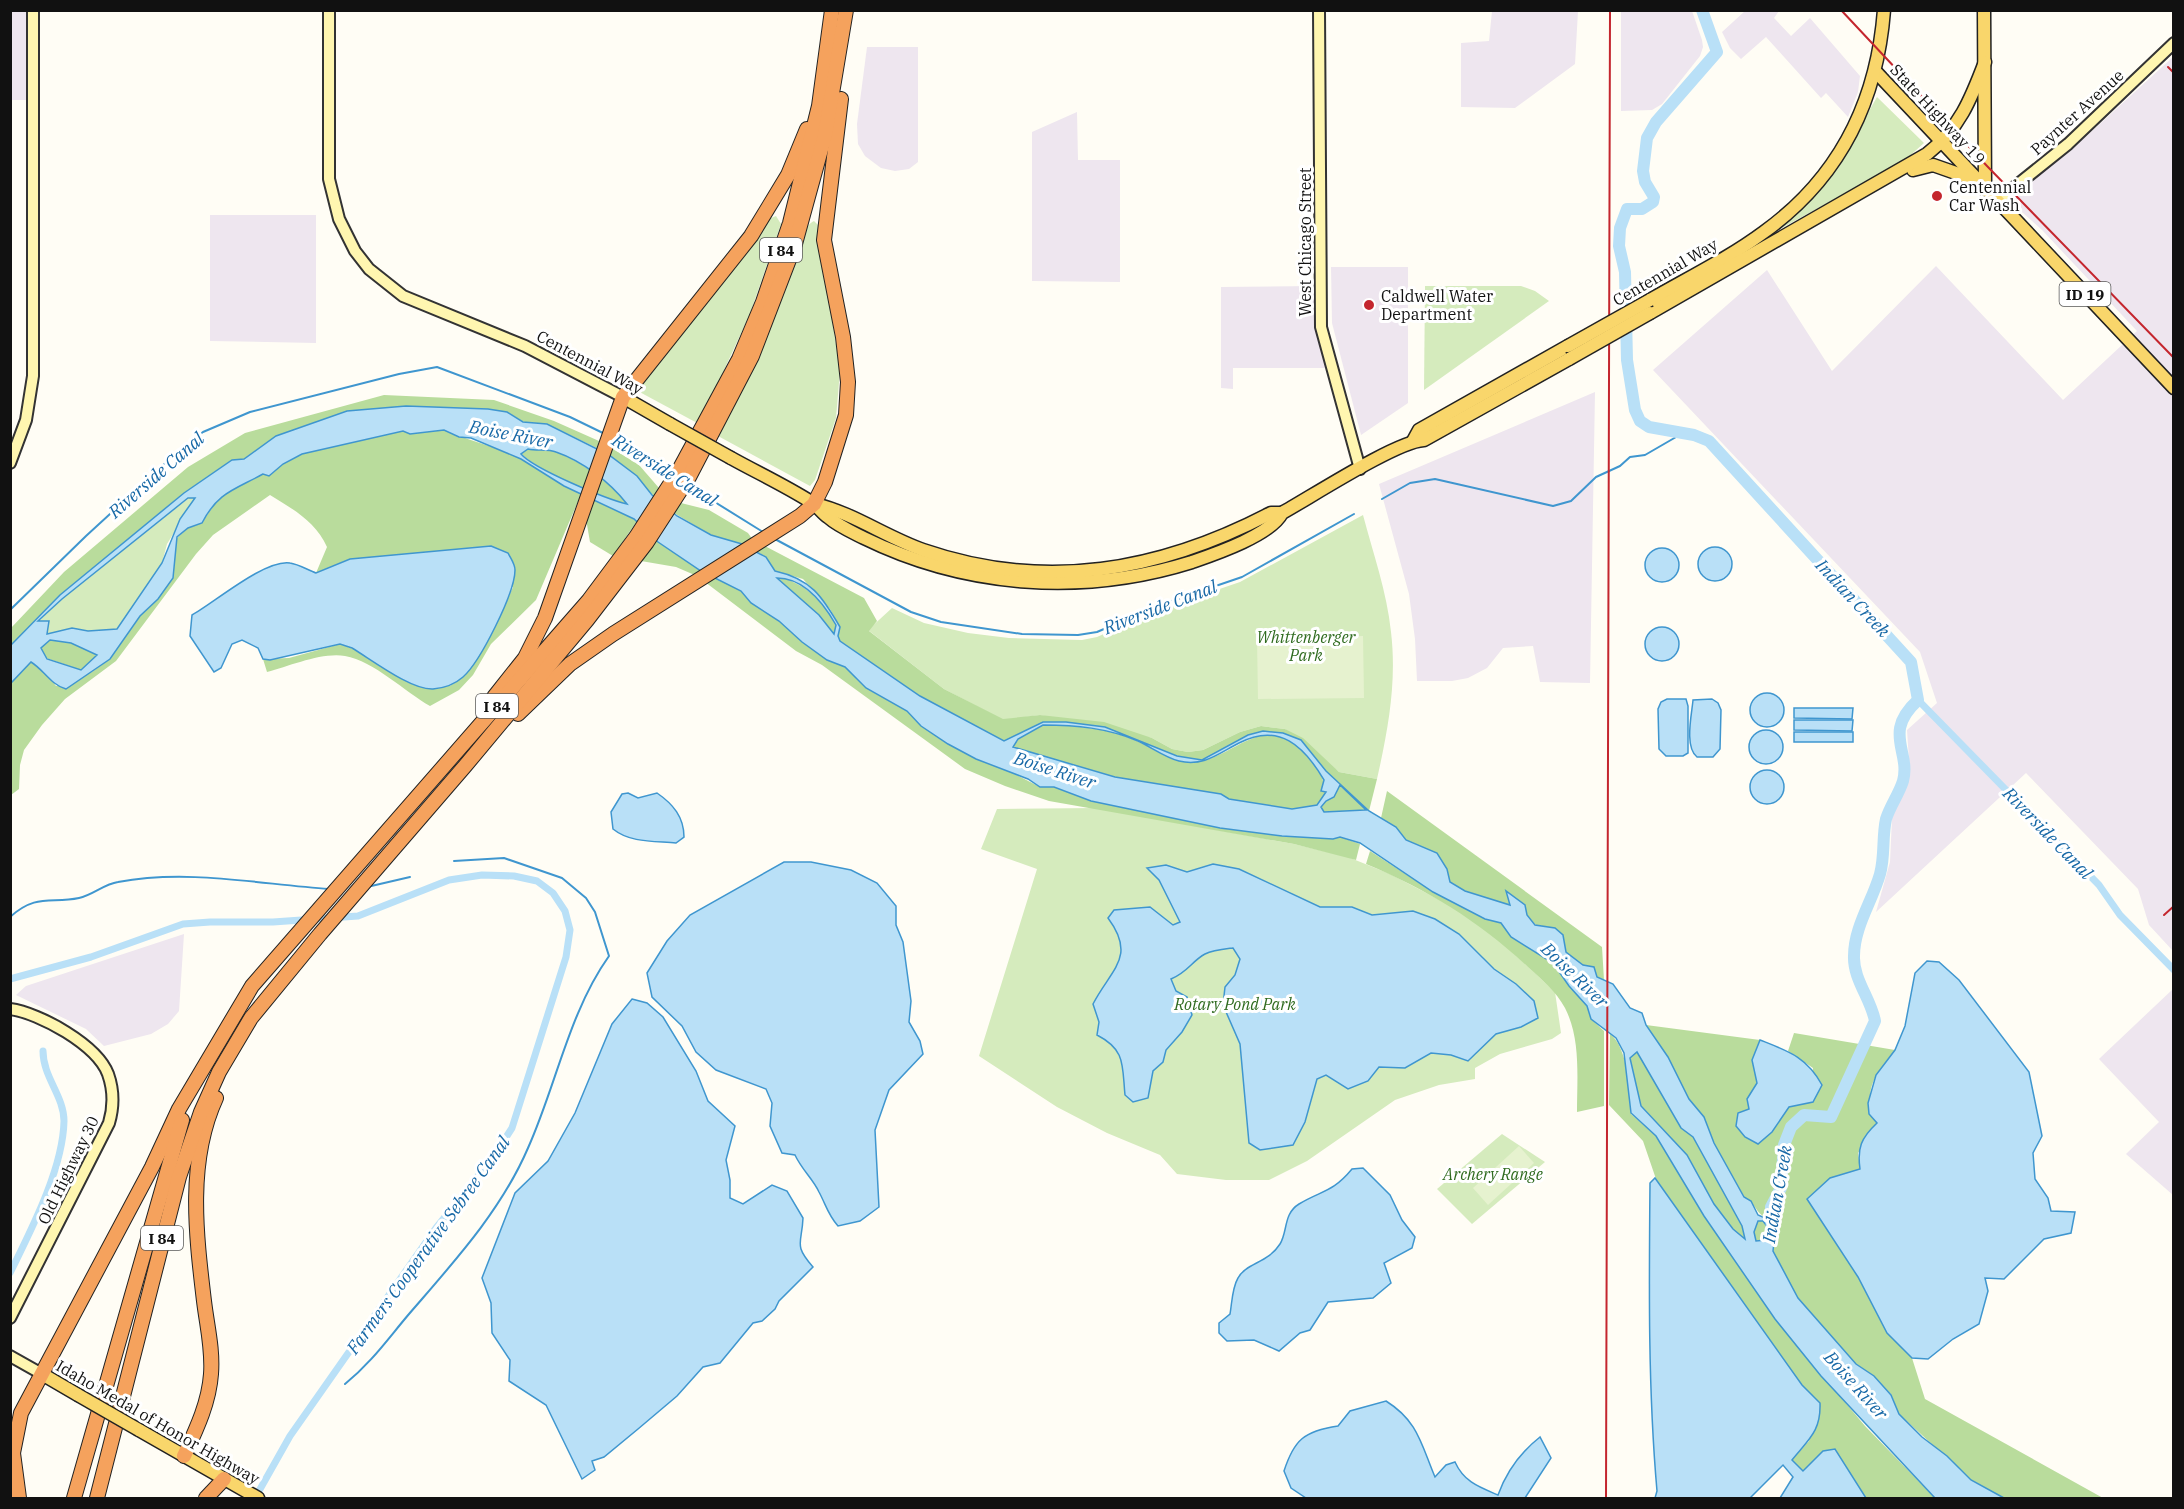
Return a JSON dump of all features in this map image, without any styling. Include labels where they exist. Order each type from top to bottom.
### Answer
[{"type":"highway","name":"I 84","points":[[684,475],[739,359],[763,302],[790,223],[819,106],[832,10]]},
{"type":"highway","name":"I 84","points":[[97,1498],[188,1145],[219,1072],[251,1018],[465,766],[620,568],[684,475],[752,356],[781,284],[814,184],[845,30],[846,10]]},
{"type":"highway","points":[[465,766],[570,664],[789,524],[814,504],[825,482],[846,415],[848,382],[824,240],[845,60],[845,30]]},
{"type":"highway","points":[[425,789],[525,658],[545,618],[623,398],[751,236],[788,175],[819,106]]},
{"type":"highway","name":"I 84","points":[[74,1498],[190,1092],[252,986],[620,568]]},
{"type":"highway","points":[[184,1456],[204,1411],[211,1374],[211,1344],[196,1227],[196,1193],[204,1133],[213,1105],[242,1042],[270,995]]},
{"type":"highway","points":[[20,1498],[13,1453],[21,1413],[190,1092]]},
{"type":"highway","points":[[206,1498],[224,1479]]},
{"type":"main road","name":"Centennial Way","points":[[1413,441],[1419,429],[1650,300],[1764,233],[1800,202],[1839,155],[1867,101],[1876,72],[1884,10]]},
{"type":"main road","points":[[1800,227],[1818,223],[1926,165],[1940,166],[1981,185],[1984,10]]},
{"type":"main road","name":"Centennial Way","points":[[623,398],[814,504],[834,509],[896,540],[948,557],[999,568],[1049,572],[1089,571],[1167,557],[1211,542],[1271,513],[1282,513],[1413,441],[1424,440],[1918,160],[1941,143],[1953,130],[1966,110],[1984,62]]},
{"type":"main road","name":"State Highway 19","points":[[1876,72],[2174,388]]},
{"type":"main road","name":"Idaho Medal of Honor Highway","points":[[42,1374],[258,1498]]},
{"type":"street","points":[[10,463],[26,420],[33,376],[33,10]]},
{"type":"street","name":"Centennial Way","points":[[329,10],[328,179],[339,219],[356,251],[369,269],[403,296],[525,346],[623,398]]},
{"type":"street","name":"West Chicago Street","points":[[1319,10],[1321,327],[1360,469]]},
{"type":"street","name":"Paynter Avenue","points":[[1997,201],[2068,144],[2174,44]]},
{"type":"street","name":"Old Highway 30","points":[[10,1010],[57,1028],[98,1058],[107,1071],[113,1090],[113,1107],[109,1123],[10,1318]]},
{"type":"street","points":[[10,1356],[42,1374]]},
{"type":"shaded area","points":[[11,11],[28,11],[28,100],[11,100]]},
{"type":"shaded area","points":[[1492,11],[1578,11],[1575,64],[1515,108],[1461,107],[1461,43],[1489,41]]},
{"type":"shaded area","points":[[1621,11],[1692,11],[1702,40],[1703,47],[1700,56],[1662,104],[1652,110],[1621,111]]},
{"type":"shaded area","points":[[1745,11],[1779,11],[1774,18],[1791,36],[1810,18],[1860,76],[1858,92],[1848,117],[1826,93],[1821,98],[1766,37],[1741,59],[1730,48],[1722,32]]},
{"type":"shaded area","points":[[867,47],[918,47],[918,162],[909,169],[895,171],[881,168],[865,156],[858,144],[857,124]]},
{"type":"shaded area","points":[[2173,57],[2173,951],[2149,925],[2138,889],[2026,773],[1876,912],[1890,862],[1892,818],[1910,775],[1907,730],[1937,703],[1920,652],[1653,370],[1767,270],[1832,371],[1936,266],[2063,400],[2137,331],[2042,230],[2014,205],[2013,197],[2032,179],[2068,153]]},
{"type":"shaded area","points":[[1077,112],[1078,160],[1120,160],[1120,282],[1032,281],[1032,132]]},
{"type":"shaded area","points":[[210,215],[316,215],[316,343],[210,341]]},
{"type":"shaded area","points":[[1331,267],[1408,267],[1408,403],[1361,435],[1332,323]]},
{"type":"shaded area","points":[[1314,286],[1314,318],[1327,368],[1233,368],[1233,389],[1221,388],[1221,287]]},
{"type":"shaded area","points":[[1595,392],[1590,683],[1540,682],[1533,646],[1503,648],[1487,668],[1468,678],[1452,681],[1417,681],[1415,639],[1409,594],[1379,484]]},
{"type":"shaded area","points":[[184,934],[179,1011],[168,1024],[151,1034],[104,1046],[86,1029],[16,995],[26,986]]},
{"type":"shaded area","points":[[2173,989],[2173,1195],[2126,1154],[2159,1122],[2099,1059]]},
{"type":"green space","points":[[1877,97],[1924,143],[1904,161],[1769,235],[1848,148]]},
{"type":"green space","points":[[776,216],[781,224],[750,314],[699,424],[634,389],[771,218]]},
{"type":"green space","points":[[814,221],[818,225],[840,371],[836,418],[815,480],[810,486],[718,436],[775,316],[791,275],[801,237]]},
{"type":"green space","points":[[1425,286],[1521,286],[1535,291],[1549,301],[1424,390]]},
{"type":"green space","points":[[384,395],[494,400],[554,421],[599,441],[597,448],[547,424],[524,422],[507,412],[488,409],[347,411],[276,436],[244,459],[232,460],[184,493],[60,595],[11,645],[11,628],[64,572],[188,467],[245,433]]},
{"type":"green space","points":[[444,430],[512,454],[582,492],[536,600],[491,644],[473,675],[459,690],[430,706],[367,664],[336,655],[316,658],[267,672],[263,659],[289,658],[340,644],[450,686],[461,677],[480,654],[513,587],[350,559],[316,573],[327,547],[322,538],[303,517],[270,495],[213,535],[196,554],[116,661],[65,699],[42,725],[24,750],[20,765],[19,789],[11,795],[10,683],[31,662],[44,670],[56,686],[92,672],[110,659],[140,616],[158,599],[177,538],[188,528],[202,523],[219,497],[263,474],[269,476],[283,464],[302,454],[403,431],[410,434]]},
{"type":"green space","points":[[608,446],[639,465],[659,488],[654,496],[609,455]]},
{"type":"green space","points":[[528,449],[553,451],[576,461],[604,481],[628,504],[555,475],[521,453]]},
{"type":"green space","points":[[196,497],[167,544],[162,563],[117,629],[88,631],[72,628],[47,634],[43,622],[38,622],[62,599],[189,498]]},
{"type":"green space","points":[[591,497],[637,521],[613,556],[590,542],[585,513]]},
{"type":"green space","points":[[681,503],[709,510],[748,533],[753,540],[745,546],[711,535],[674,513]]},
{"type":"green space","name":"Whittenberger Park","points":[[1363,515],[1386,602],[1393,651],[1390,706],[1377,779],[1339,772],[1285,729],[1261,726],[1240,732],[1203,750],[1188,752],[1172,749],[1152,738],[1040,715],[1003,720],[944,689],[868,630],[892,608],[924,623],[968,633],[1009,638],[1082,640],[1097,637],[1158,610],[1240,582]]},
{"type":"green space","points":[[656,540],[701,571],[697,576],[676,567],[641,561]]},
{"type":"green space","points":[[763,545],[864,598],[877,621],[869,631],[944,689],[1003,719],[1040,715],[1104,722],[1152,738],[1172,749],[1188,752],[1203,750],[1240,732],[1261,726],[1285,729],[1303,738],[1339,772],[1377,779],[1369,811],[1326,771],[1301,740],[1263,731],[1202,760],[1177,756],[1105,727],[1043,722],[1004,741],[920,696],[840,641],[838,636],[840,627],[830,609],[803,579],[775,571],[766,557],[754,550]]},
{"type":"green space","points":[[713,577],[741,591],[751,603],[779,621],[802,642],[827,660],[845,667],[866,688],[907,711],[921,726],[1040,787],[1054,787],[1091,801],[1220,828],[1282,836],[1333,839],[1340,837],[1360,844],[1356,860],[1294,844],[1049,801],[965,769],[822,665],[796,651],[705,582]]},
{"type":"green space","points":[[777,577],[805,588],[819,601],[836,625],[834,635],[819,615],[784,587]]},
{"type":"green space","points":[[1363,636],[1364,698],[1258,699],[1257,638]]},
{"type":"green space","points":[[50,640],[71,643],[98,655],[81,670],[46,658],[41,648]]},
{"type":"green space","points":[[1043,725],[1103,730],[1137,741],[1179,761],[1195,762],[1211,758],[1256,737],[1271,734],[1286,738],[1301,749],[1320,774],[1326,792],[1317,805],[1292,809],[1229,799],[1221,794],[1115,777],[1012,747],[1018,739]]},
{"type":"green space","points":[[1340,785],[1366,810],[1324,812],[1321,807]]},
{"type":"green space","points":[[1387,791],[1602,947],[1604,980],[1597,977],[1593,967],[1583,965],[1566,952],[1563,935],[1555,928],[1536,925],[1527,915],[1525,905],[1507,892],[1510,905],[1465,891],[1450,882],[1438,857],[1413,846],[1381,818]]},
{"type":"green space","name":"Rotary Pond Park","points":[[1096,808],[1294,844],[1348,857],[1390,874],[1451,906],[1493,934],[1555,992],[1561,1033],[1552,1039],[1500,1054],[1475,1068],[1475,1079],[1439,1085],[1395,1100],[1307,1161],[1269,1180],[1226,1180],[1177,1174],[1160,1155],[1107,1133],[1057,1107],[979,1056],[1037,869],[981,849],[997,809]]},
{"type":"green space","points":[[1370,851],[1433,892],[1485,919],[1501,923],[1511,937],[1553,963],[1587,1006],[1591,1019],[1604,1031],[1604,1106],[1577,1112],[1577,1059],[1574,1033],[1565,1008],[1553,991],[1510,950],[1472,921],[1432,896],[1366,864]]},
{"type":"green space","points":[[1646,1025],[1760,1040],[1752,1060],[1757,1083],[1747,1099],[1772,1132],[1789,1107],[1813,1102],[1813,1068],[1788,1051],[1794,1033],[1895,1050],[1872,1084],[1871,1101],[1877,1123],[1858,1153],[1860,1169],[1846,1174],[1807,1199],[1858,1277],[1887,1333],[1912,1358],[1925,1399],[2103,1498],[2004,1498],[1971,1480],[1899,1414],[1891,1394],[1874,1376],[1856,1364],[1798,1298],[1773,1251],[1776,1223],[1764,1217],[1744,1197],[1714,1143],[1704,1117],[1689,1099],[1668,1057]]},
{"type":"green space","points":[[1610,1034],[1616,1040],[1624,1059],[1629,1082],[1631,1114],[1656,1136],[1704,1216],[1775,1319],[1865,1426],[1935,1498],[1866,1498],[1835,1449],[1823,1451],[1803,1472],[1792,1460],[1809,1441],[1820,1403],[1802,1385],[1656,1179],[1643,1141],[1609,1105]]},
{"type":"green space","points":[[1637,1051],[1681,1128],[1693,1137],[1742,1226],[1746,1240],[1733,1229],[1714,1204],[1687,1155],[1641,1106],[1630,1058]]},
{"type":"green space","name":"Archery Range","points":[[1502,1134],[1545,1162],[1472,1224],[1437,1189]]},
{"type":"green space","points":[[1519,1146],[1534,1163],[1488,1205],[1473,1188]]},
{"type":"green space","points":[[1758,1221],[1763,1221],[1769,1229],[1766,1241],[1756,1241],[1754,1232]]},
{"type":"water","name":"Boise River","points":[[406,406],[488,409],[507,412],[523,422],[547,424],[609,455],[637,476],[652,495],[677,516],[711,535],[742,544],[766,557],[775,571],[807,584],[821,598],[840,627],[838,636],[840,641],[920,696],[1004,741],[1043,722],[1066,722],[1105,727],[1177,756],[1202,760],[1248,735],[1263,731],[1283,733],[1301,740],[1326,771],[1369,811],[1396,827],[1406,840],[1437,853],[1447,869],[1450,882],[1465,891],[1510,905],[1506,891],[1525,905],[1527,915],[1535,925],[1555,928],[1563,935],[1566,952],[1583,965],[1594,967],[1597,977],[1613,984],[1630,1008],[1642,1013],[1646,1025],[1668,1057],[1689,1099],[1704,1117],[1714,1143],[1744,1197],[1751,1201],[1758,1215],[1776,1223],[1773,1251],[1798,1298],[1856,1364],[1874,1376],[1891,1395],[1899,1414],[1922,1437],[1947,1456],[1971,1480],[2004,1498],[1935,1498],[1821,1376],[1775,1319],[1704,1216],[1656,1136],[1631,1113],[1624,1053],[1616,1038],[1591,1019],[1587,1006],[1553,963],[1511,937],[1501,923],[1485,919],[1433,892],[1360,843],[1340,837],[1333,839],[1282,836],[1220,828],[1091,801],[1054,787],[1040,787],[1028,779],[976,759],[921,726],[907,711],[866,688],[845,667],[827,660],[802,642],[779,621],[751,603],[741,591],[701,571],[658,542],[634,519],[564,486],[521,459],[471,438],[459,437],[444,430],[410,434],[403,431],[302,454],[283,464],[269,476],[263,474],[235,488],[214,505],[202,523],[188,528],[177,537],[173,578],[158,599],[140,616],[110,659],[66,689],[56,684],[31,662],[11,683],[11,645],[60,595],[184,493],[232,460],[244,459],[276,436],[347,411]],"holes":[[[528,449],[553,451],[566,456],[595,473],[627,504],[571,483],[521,454]],[[188,498],[195,498],[180,519],[162,563],[117,629],[88,631],[72,628],[47,634],[49,621],[38,621]],[[777,578],[796,582],[812,594],[826,609],[836,625],[834,634],[819,615]],[[50,640],[71,643],[97,655],[81,670],[47,659],[41,648]],[[1043,725],[1079,727],[1115,733],[1138,741],[1174,760],[1196,762],[1211,758],[1253,737],[1266,735],[1289,741],[1299,748],[1324,780],[1321,791],[1326,792],[1317,805],[1292,809],[1229,799],[1221,794],[1115,777],[1013,747],[1018,739]],[[1340,785],[1366,810],[1324,812],[1321,807],[1334,797]],[[1637,1052],[1681,1128],[1693,1137],[1742,1226],[1745,1239],[1733,1229],[1714,1204],[1687,1155],[1641,1106],[1630,1058]],[[1758,1221],[1763,1221],[1769,1229],[1766,1240],[1756,1241],[1754,1232]]]},
{"type":"water","points":[[491,546],[508,553],[514,564],[515,570],[509,594],[487,643],[470,669],[463,677],[445,687],[433,689],[414,685],[352,648],[340,644],[270,660],[263,659],[258,648],[242,640],[232,644],[221,668],[214,672],[190,636],[192,615],[240,583],[267,568],[280,564],[290,563],[316,573],[350,559]]},
{"type":"water","points":[[1715,547],[1727,552],[1732,564],[1727,576],[1715,581],[1703,576],[1698,564],[1703,552]]},
{"type":"water","points":[[1662,548],[1674,553],[1679,565],[1674,577],[1662,582],[1650,577],[1645,565],[1650,553]]},
{"type":"water","points":[[1662,627],[1674,632],[1679,644],[1674,656],[1662,661],[1650,656],[1645,644],[1650,632]]},
{"type":"water","points":[[1767,693],[1779,698],[1784,710],[1779,722],[1767,727],[1755,722],[1750,710],[1755,698]]},
{"type":"water","points":[[1667,699],[1686,699],[1688,706],[1688,753],[1683,756],[1666,756],[1659,749],[1658,709],[1661,702]]},
{"type":"water","points":[[1712,699],[1718,703],[1721,710],[1720,749],[1713,757],[1697,757],[1693,752],[1690,738],[1693,700]]},
{"type":"water","points":[[1794,708],[1853,708],[1852,719],[1794,718]]},
{"type":"water","points":[[1794,720],[1853,720],[1852,731],[1794,730]]},
{"type":"water","points":[[1766,730],[1778,735],[1783,747],[1778,759],[1766,764],[1754,759],[1749,747],[1754,735]]},
{"type":"water","points":[[1794,732],[1853,732],[1853,742],[1794,742]]},
{"type":"water","points":[[1767,770],[1779,775],[1784,787],[1779,799],[1767,804],[1755,799],[1750,787],[1755,775]]},
{"type":"water","points":[[628,793],[638,798],[657,793],[663,797],[680,817],[684,837],[676,843],[643,840],[627,837],[613,829],[611,812],[622,794]]},
{"type":"water","points":[[784,862],[811,862],[851,870],[877,883],[896,906],[896,925],[903,942],[911,1001],[909,1022],[920,1041],[923,1054],[889,1090],[875,1130],[879,1207],[860,1221],[838,1226],[829,1214],[817,1187],[795,1155],[782,1153],[770,1126],[772,1103],[766,1089],[716,1070],[696,1052],[682,1026],[652,997],[647,973],[667,941],[690,915]]},
{"type":"water","points":[[1213,864],[1239,869],[1320,907],[1352,907],[1372,915],[1413,911],[1435,919],[1459,934],[1494,969],[1516,984],[1534,1001],[1538,1018],[1521,1027],[1496,1034],[1468,1061],[1451,1055],[1431,1053],[1405,1068],[1379,1067],[1368,1081],[1348,1089],[1326,1075],[1317,1079],[1305,1122],[1293,1145],[1260,1150],[1249,1143],[1240,1044],[1223,1005],[1225,987],[1235,975],[1240,959],[1233,948],[1215,951],[1201,957],[1171,979],[1176,991],[1187,997],[1192,1015],[1182,1032],[1166,1050],[1163,1062],[1153,1071],[1148,1098],[1133,1102],[1125,1095],[1121,1059],[1118,1053],[1113,1046],[1097,1035],[1099,1022],[1093,1004],[1118,963],[1121,953],[1116,931],[1108,918],[1114,910],[1150,907],[1173,925],[1180,922],[1159,880],[1147,868],[1166,865],[1187,872]]},
{"type":"water","points":[[1927,961],[1939,962],[1959,980],[2029,1072],[2042,1136],[2033,1153],[2035,1179],[2048,1198],[2051,1211],[2075,1212],[2071,1233],[2044,1239],[2004,1279],[1985,1278],[1988,1291],[1979,1324],[1953,1339],[1928,1359],[1912,1358],[1887,1333],[1858,1277],[1807,1199],[1830,1178],[1860,1169],[1861,1144],[1877,1123],[1869,1114],[1868,1103],[1876,1075],[1895,1050],[1905,1026],[1915,973]]},
{"type":"water","points":[[632,999],[647,1003],[663,1017],[696,1071],[708,1101],[735,1126],[726,1160],[730,1180],[730,1198],[743,1204],[772,1185],[787,1191],[803,1218],[800,1244],[803,1253],[813,1267],[779,1301],[775,1309],[762,1321],[753,1323],[720,1363],[703,1367],[677,1396],[604,1457],[592,1461],[595,1470],[582,1479],[546,1405],[509,1381],[510,1360],[492,1333],[491,1303],[482,1278],[515,1193],[548,1161],[575,1113],[612,1024]]},
{"type":"water","points":[[1760,1040],[1803,1061],[1822,1085],[1813,1102],[1789,1107],[1772,1132],[1758,1144],[1745,1137],[1736,1126],[1738,1113],[1749,1109],[1747,1099],[1757,1083],[1752,1060]]},
{"type":"water","points":[[1363,1168],[1390,1195],[1402,1220],[1415,1237],[1412,1248],[1384,1263],[1391,1283],[1373,1298],[1328,1302],[1310,1330],[1300,1333],[1279,1351],[1254,1340],[1227,1341],[1219,1333],[1219,1323],[1230,1314],[1234,1286],[1238,1278],[1246,1269],[1270,1255],[1280,1244],[1288,1218],[1294,1208],[1339,1183],[1352,1169]]},
{"type":"water","points":[[1655,1178],[1802,1385],[1820,1403],[1816,1428],[1792,1460],[1803,1471],[1823,1451],[1835,1449],[1866,1498],[1780,1498],[1793,1477],[1783,1465],[1750,1498],[1655,1498],[1657,1491],[1649,1299],[1650,1183]]},
{"type":"water","points":[[1386,1401],[1412,1425],[1435,1477],[1446,1465],[1455,1462],[1468,1479],[1498,1495],[1515,1463],[1540,1437],[1551,1458],[1525,1498],[1306,1498],[1291,1488],[1284,1471],[1292,1452],[1302,1439],[1317,1431],[1338,1426],[1350,1411]]},
{"type":"waterway","name":"Indian Creek","points":[[1702,10],[1717,52],[1656,122],[1647,138],[1643,171],[1645,182],[1654,197],[1653,202],[1642,209],[1627,209],[1620,228],[1619,246],[1625,272],[1627,360],[1635,410],[1640,421],[1649,427],[1694,435],[1709,441],[1911,662],[1918,700],[1907,712],[1902,722],[1900,742],[1904,760],[1903,781],[1886,819],[1880,874],[1860,925],[1855,945],[1856,973],[1875,1021],[1831,1117],[1804,1115],[1791,1127],[1784,1145],[1781,1188],[1771,1207],[1772,1234]]},
{"type":"waterway","name":"Riverside Canal","points":[[10,610],[183,447],[203,432],[250,412],[399,374],[437,367],[570,417],[605,434]]},
{"type":"waterway","name":"Riverside Canal","points":[[1382,499],[1410,483],[1435,479],[1553,506],[1571,501],[1596,477],[1620,466],[1630,457],[1645,455],[1683,433]]},
{"type":"waterway","name":"Riverside Canal","points":[[613,438],[671,475]]},
{"type":"waterway","name":"Riverside Canal","points":[[689,486],[763,532]]},
{"type":"waterway","name":"Riverside Canal","points":[[773,538],[911,612],[941,622],[1022,634],[1078,635],[1097,632],[1157,606],[1242,577],[1354,514]]},
{"type":"waterway","name":"Riverside Canal","points":[[1918,700],[2099,885],[2120,915],[2174,970]]},
{"type":"waterway","points":[[345,1384],[371,1359],[459,1256],[504,1193],[517,1171],[538,1124],[583,1001],[609,956],[595,912],[586,898],[562,878],[504,858],[454,861]]},
{"type":"waterway","name":"Farmers Cooperative Sebree Canal","points":[[10,979],[91,957],[183,924],[273,922],[358,916],[449,880],[482,875],[514,876],[537,881],[553,893],[565,911],[570,930],[566,957],[512,1128],[494,1156],[436,1228],[290,1436],[255,1498]]},
{"type":"waterway","points":[[10,917],[36,902],[79,898],[113,883],[144,878],[197,877],[329,889]]},
{"type":"waterway","points":[[367,887],[410,877]]},
{"type":"waterway","points":[[10,1273],[52,1179],[62,1140],[63,1112],[46,1069],[43,1051]]},
{"type":"railway","points":[[1606,1498],[1610,10]]},
{"type":"railway","points":[[1841,10],[1987,166],[2174,358]]},
{"type":"railway","points":[[2168,67],[2174,73]]},
{"type":"railway","points":[[2164,915],[2174,906]]},
{"type":"place","name":"Centennial Car Wash","points":[[1937,196]]},
{"type":"place","name":"Caldwell Water Department","points":[[1369,305]]}]
